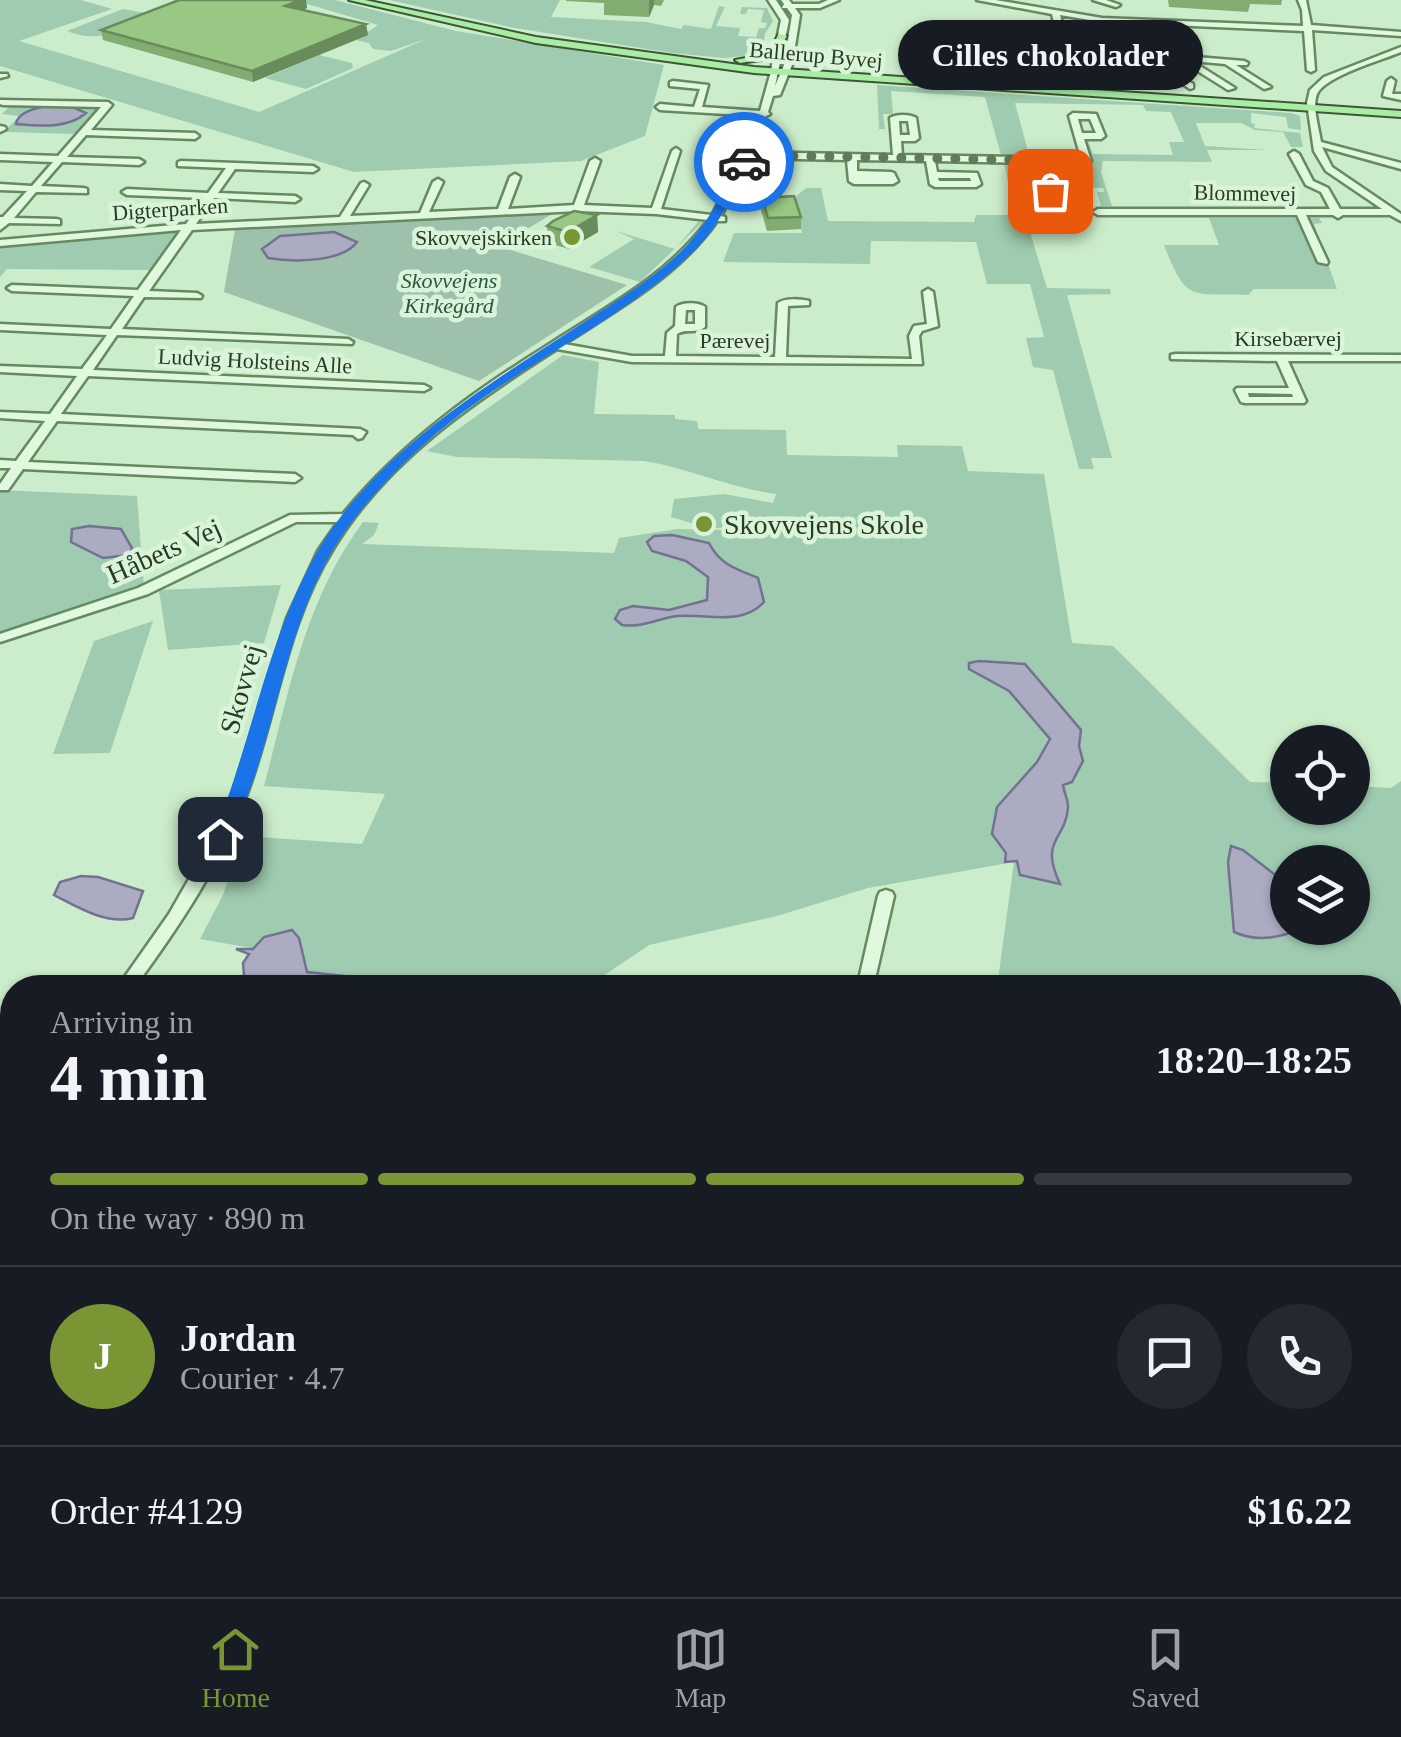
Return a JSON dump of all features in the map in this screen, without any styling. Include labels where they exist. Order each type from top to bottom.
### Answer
[{"type":"main road","name":"Ballerup Byvej","points":[[353,0],[536,40],[780,70],[1401,112]]},
{"type":"main road","name":"Ballerup Byvej","points":[[369,0],[516,33],[780,70]]},
{"type":"main road","points":[[780,70],[783,32]]},
{"type":"main road","points":[[693,58],[760,59],[772,54],[783,32]]},
{"type":"street","points":[[783,32],[782,3],[820,6],[835,0]]},
{"type":"street","points":[[981,0],[1126,22],[1401,34]]},
{"type":"street","points":[[1097,0],[1116,4]]},
{"type":"street","points":[[1302,0],[1311,70]]},
{"type":"street","name":"Skovvej","points":[[133,975],[194,889],[218,844],[241,790],[301,592],[347,518],[406,453],[439,425],[668,276],[697,252],[740,196],[796,15],[782,3]]},
{"type":"street","points":[[1056,14],[1062,39],[1074,50],[1076,60],[1102,78]]},
{"type":"street","points":[[960,37],[1062,39]]},
{"type":"street","points":[[1396,215],[1329,169],[1316,143],[1312,106],[1314,90],[1327,78],[1401,48]]},
{"type":"street","points":[[1074,50],[1244,63]]},
{"type":"street","points":[[1145,55],[1190,86]]},
{"type":"street","points":[[1182,58],[1231,88]]},
{"type":"street","points":[[1228,62],[1267,88]]},
{"type":"street","points":[[1391,81],[1387,96],[1401,98]]},
{"type":"street","points":[[673,84],[705,87],[696,110]]},
{"type":"street","points":[[2,222],[108,105],[3,102]]},
{"type":"street","points":[[660,108],[765,114]]},
{"type":"street","points":[[84,132],[196,136]]},
{"type":"street","points":[[751,155],[1086,161],[1078,136]]},
{"type":"street","points":[[896,138],[898,160]]},
{"type":"street","points":[[1316,143],[1401,166]]},
{"type":"street","points":[[656,210],[676,151]]},
{"type":"street","points":[[1294,154],[1309,183],[1325,190],[1338,214]]},
{"type":"street","points":[[0,157],[140,162]]},
{"type":"street","points":[[852,159],[853,174]]},
{"type":"street","points":[[930,160],[933,175]]},
{"type":"street","points":[[578,208],[596,161]]},
{"type":"street","points":[[1050,191],[1044,189],[1041,181],[1077,175],[1082,172],[1078,161]]},
{"type":"street","points":[[181,164],[314,169]]},
{"type":"street","points":[[4,487],[232,166]]},
{"type":"street","points":[[502,212],[515,178]]},
{"type":"street","points":[[423,216],[438,182]]},
{"type":"street","points":[[343,220],[364,185]]},
{"type":"street","points":[[0,187],[84,190]]},
{"type":"street","points":[[126,192],[295,199]]},
{"type":"street","name":"Digterparken","points":[[0,243],[188,227],[578,208],[656,210],[721,219]]},
{"type":"street","name":"Blommevej","points":[[1098,212],[1396,215]]},
{"type":"street","points":[[1301,214],[1323,262]]},
{"type":"street","points":[[2,222],[57,222]]},
{"type":"street","points":[[12,288],[197,296]]},
{"type":"street","name":"Pærevej","points":[[558,347],[616,358],[918,362],[914,336],[918,328],[933,326],[928,292]]},
{"type":"street","points":[[780,361],[783,303],[806,303]]},
{"type":"street","name":"Ludvig Holsteins Alle","points":[[0,326],[348,342]]},
{"type":"street","points":[[670,360],[672,333],[680,327]]},
{"type":"street","name":"Kirsebærvej","points":[[1174,356],[1401,358]]},
{"type":"street","points":[[1281,358],[1295,391]]},
{"type":"street","name":"Ludvig Holsteins Alle","points":[[0,369],[424,388]]},
{"type":"street","points":[[0,414],[360,432],[358,436]]},
{"type":"street","points":[[0,464],[295,478]]},
{"type":"street","name":"Håbets Vej","points":[[0,638],[143,591],[294,518],[347,518]]},
{"type":"street","points":[[868,975],[886,896]]},
{"type":"green space","points":[[0,0],[81,0],[112,9],[19,41],[259,112],[426,39],[391,51],[373,49],[369,43],[356,40],[378,25],[294,0],[335,0],[456,31],[664,65],[645,136],[581,161],[354,172],[0,66]]},
{"type":"green space","points":[[389,0],[560,0],[551,17],[646,22],[681,29],[684,25],[711,29],[719,6],[725,7],[716,26],[740,28],[738,36],[756,37],[759,28],[765,28],[767,23],[761,22],[764,10],[748,9],[746,14],[740,14],[742,7],[767,8],[773,21],[765,34],[762,54],[724,58],[515,28]]},
{"type":"green space","points":[[123,9],[152,14],[132,26],[101,36],[67,31]]},
{"type":"green space","points":[[319,55],[352,63],[353,68],[306,89],[265,78]]},
{"type":"green space","points":[[877,85],[1291,113],[1300,116],[1301,130],[1288,128],[1286,117],[1251,113],[1251,123],[1254,128],[1300,133],[1303,147],[1291,147],[1283,132],[1255,130],[1241,123],[1196,123],[1205,146],[1268,150],[1207,150],[1212,162],[1103,161],[1101,172],[1112,206],[1101,206],[1097,192],[1104,192],[1103,188],[1047,188],[1045,180],[1084,175],[1083,164],[1091,163],[1084,141],[1088,141],[1093,154],[1173,155],[1169,142],[1184,142],[1171,112],[1146,111],[1143,105],[1015,103],[1030,159],[1002,159],[985,97],[891,91],[893,114],[883,114],[885,129],[879,129]]},
{"type":"green space","points":[[12,104],[101,107],[77,134],[4,132],[19,116],[2,114]]},
{"type":"green space","points":[[1004,163],[1070,163],[1078,172],[1037,179],[1043,201],[1033,201],[1027,222],[1047,288],[1110,289],[1111,294],[1067,295],[1112,458],[1091,458],[1094,469],[1079,469],[1053,370],[1033,367],[1026,338],[1044,337],[1030,284],[987,284],[976,242],[871,241],[870,264],[723,262],[734,233],[802,233],[793,199],[806,188],[821,188],[828,221],[974,222],[976,215],[1015,215]]},
{"type":"green space","name":"Skovvejens Kirkegård","points":[[552,214],[504,243],[507,249],[627,285],[479,381],[224,292],[235,229]]},
{"type":"green space","points":[[1209,218],[1319,218],[1322,223],[1314,224],[1337,289],[1254,289],[1248,295],[1193,291],[1179,277],[1164,245],[1219,245]]},
{"type":"green space","points":[[616,231],[675,249],[640,282],[589,267],[634,239]]},
{"type":"green space","points":[[179,233],[151,270],[7,269],[0,277],[0,246]]},
{"type":"green space","points":[[563,355],[599,362],[594,414],[675,415],[675,419],[697,421],[698,429],[786,430],[787,455],[898,457],[897,445],[962,446],[968,471],[1044,474],[1072,643],[1113,646],[1250,782],[1270,783],[1270,825],[1370,825],[1370,787],[1391,788],[1401,781],[1401,975],[999,975],[1014,862],[868,888],[777,916],[649,945],[605,975],[261,975],[251,948],[200,939],[223,895],[244,836],[362,844],[385,794],[264,786],[312,616],[343,552],[363,522],[379,523],[374,535],[362,544],[614,553],[619,538],[678,529],[738,530],[701,526],[671,517],[674,499],[724,494],[773,503],[776,494],[644,461],[457,457],[427,451]]},
{"type":"green space","points":[[0,490],[137,496],[144,589],[0,636]]},
{"type":"green space","points":[[281,585],[264,643],[168,650],[159,590]]},
{"type":"green space","points":[[153,621],[110,753],[53,754],[94,641]]},
{"type":"water","points":[[73,107],[86,113],[62,124],[16,124],[32,109]]},
{"type":"water","points":[[334,232],[357,242],[340,254],[316,259],[268,258],[262,249],[280,236]]},
{"type":"water","points":[[72,529],[121,529],[132,548],[129,555],[103,558],[71,542]]},
{"type":"water","points":[[672,535],[709,543],[724,561],[758,578],[764,602],[755,610],[734,617],[678,616],[622,625],[615,619],[620,610],[633,606],[669,610],[707,600],[708,577],[686,561],[652,551],[647,542],[654,536]]},
{"type":"water","points":[[969,663],[1025,664],[1081,730],[1079,746],[1083,761],[1072,782],[1063,785],[1068,808],[1053,849],[1060,884],[1020,875],[1017,861],[1005,862],[1006,853],[992,834],[997,807],[1037,762],[1050,739],[1009,691],[969,669]]},
{"type":"water","points":[[1231,846],[1243,850],[1270,871],[1270,938],[1234,932],[1228,862]]},
{"type":"water","points":[[81,876],[98,877],[143,891],[133,918],[103,917],[54,895],[60,882]]},
{"type":"water","points":[[292,930],[299,938],[307,972],[335,975],[244,975],[243,963],[249,954],[236,949],[253,949],[264,937]]},
{"type":"building","points":[[179,0],[301,0],[285,6],[366,24],[252,71],[101,30]]},
{"type":"building","points":[[794,196],[801,217],[768,218],[762,198]]},
{"type":"building","points":[[574,211],[597,215],[568,232],[547,226],[553,221]]},
{"type":"way so far","points":[[744,162],[747,155],[1078,161],[1082,172],[1077,175],[1041,181],[1044,189],[1050,191]]},
{"type":"place","name":"Cilles chokolader","points":[[1050,191]]},
{"type":"place","name":"Skovvejskirken","points":[[572,237]]},
{"type":"place","name":"Skovvejens Skole","points":[[704,524]]},
{"type":"route","points":[[220,839],[241,790],[301,592],[347,518],[406,453],[458,410],[607,312],[688,250],[716,218],[744,162]]}]
